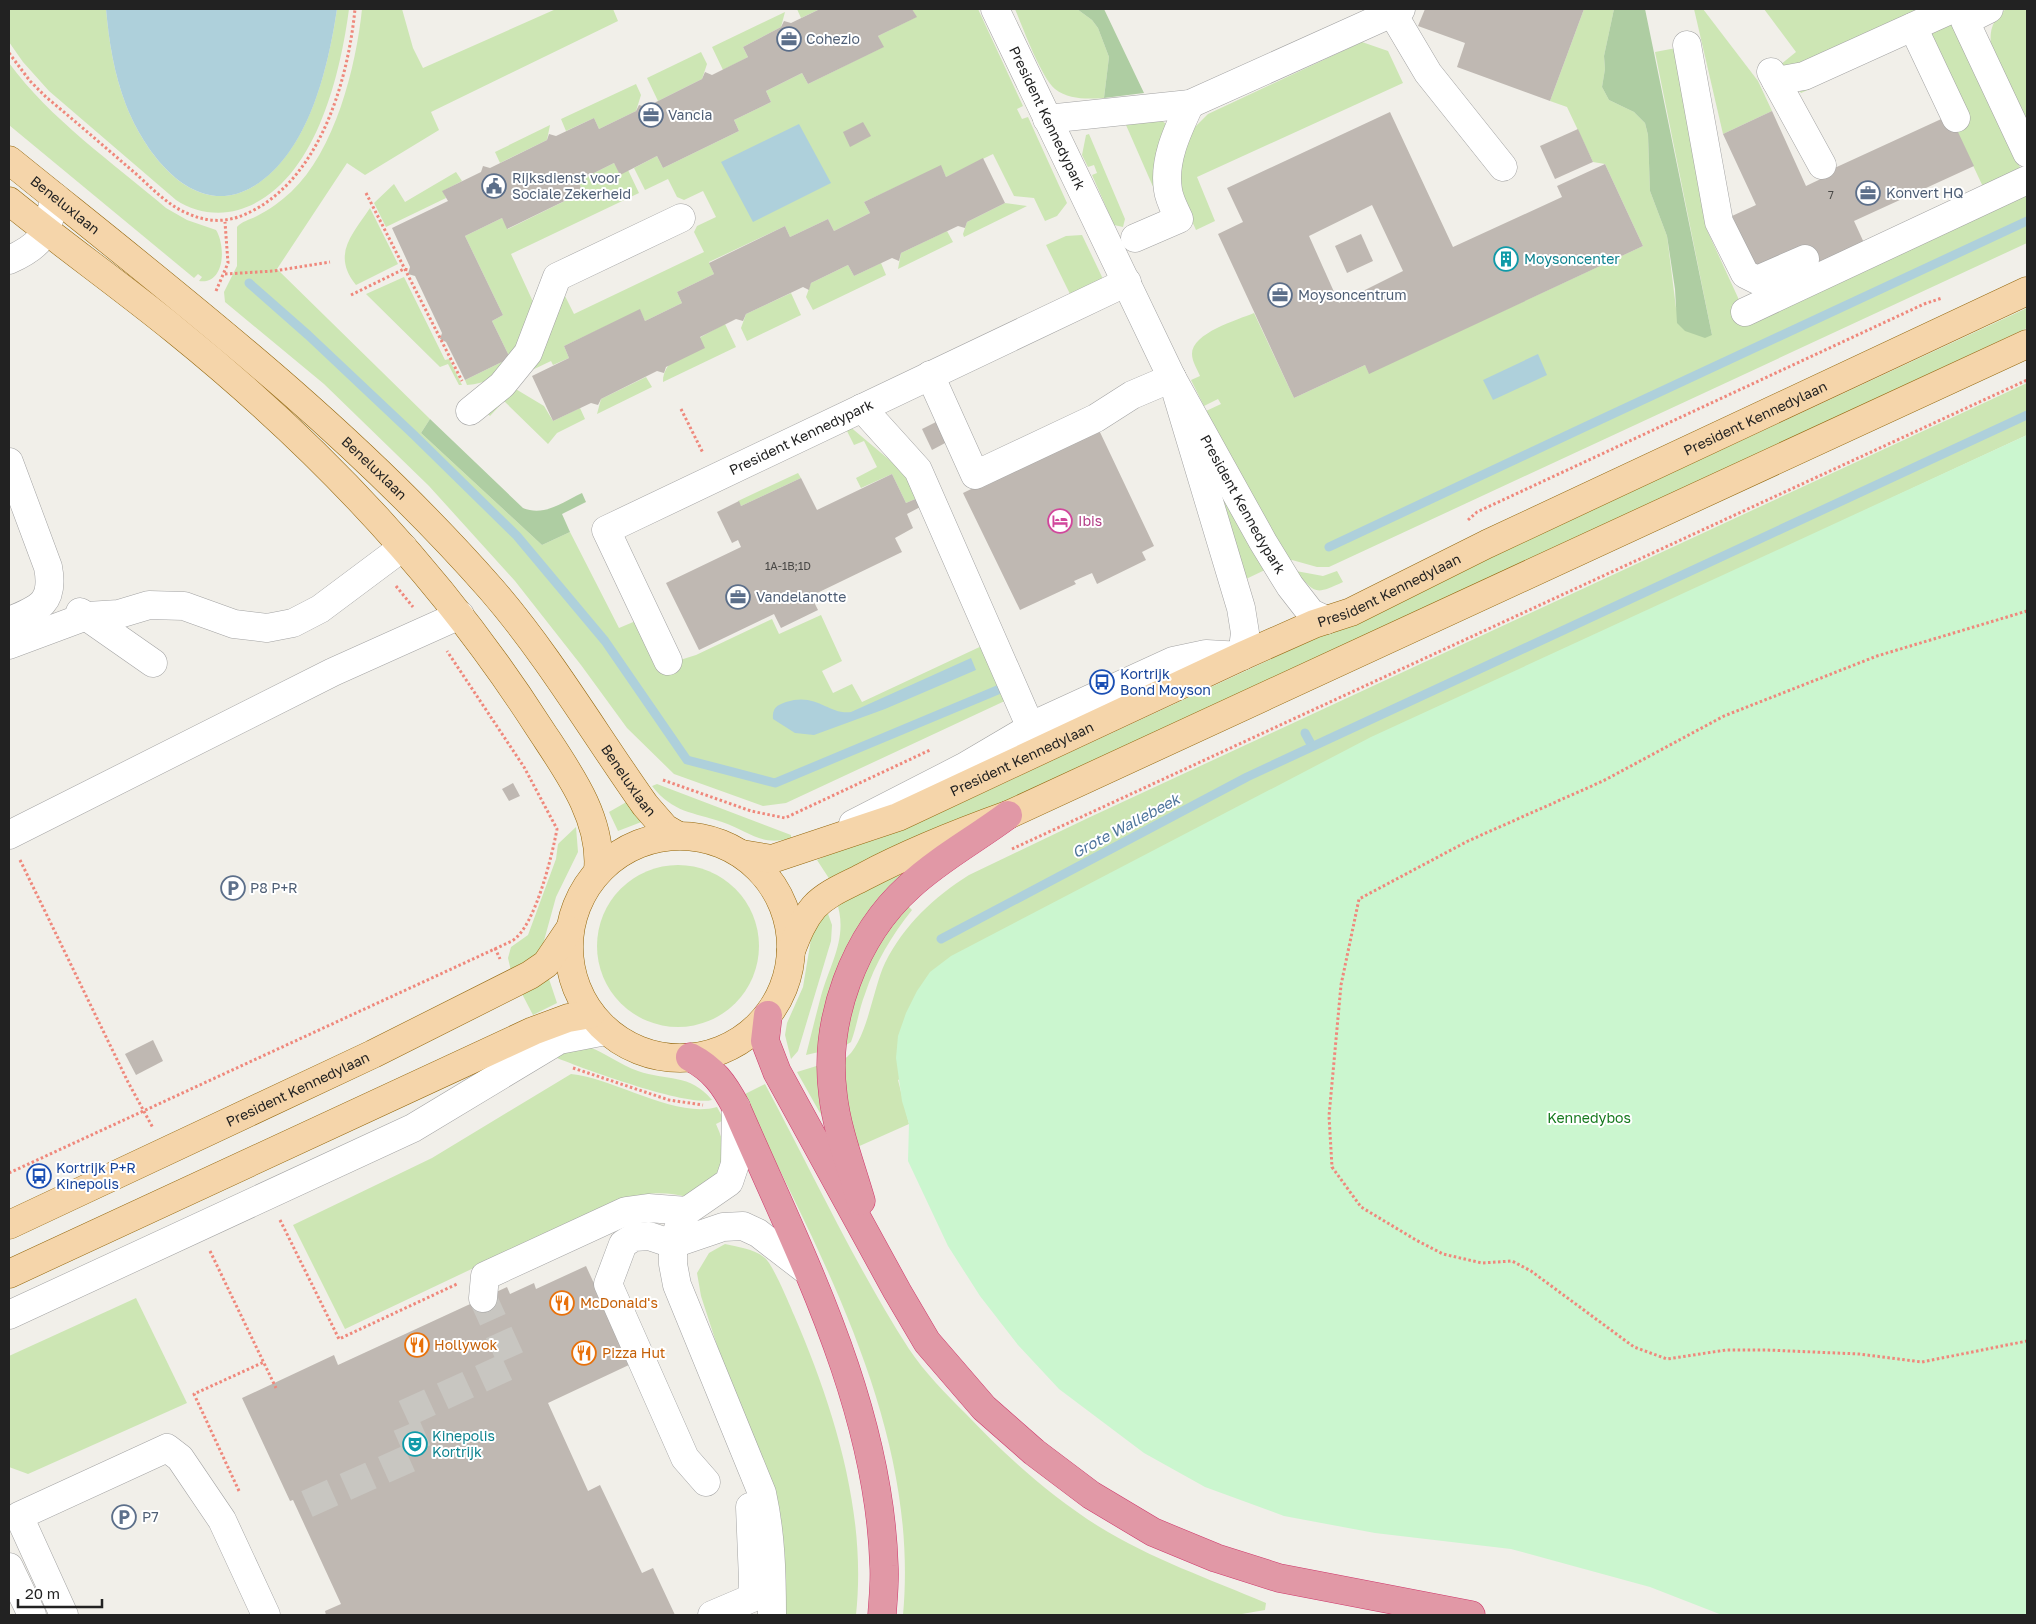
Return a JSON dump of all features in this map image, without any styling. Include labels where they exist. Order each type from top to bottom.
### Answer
[{"type":"highway","points":[[875,1251],[838,1123],[832,1095],[832,1056],[838,1010],[855,962],[891,906],[910,886],[937,864],[975,840],[1008,814]]},
{"type":"highway","points":[[768,1015],[765,1032],[767,1050],[875,1251],[927,1342],[984,1408],[1034,1452],[1091,1495],[1153,1532],[1216,1558],[1279,1578],[1471,1615]]},
{"type":"highway","points":[[690,1057],[714,1073],[723,1083],[736,1107],[837,1343],[867,1442],[879,1508],[884,1567],[882,1615]]},
{"type":"main road","name":"Beneluxlaan","points":[[9,160],[210,320],[296,394],[407,499],[491,589],[526,634],[645,806],[665,828],[677,835]]},
{"type":"main road","points":[[12,209],[46,232],[176,330],[258,402],[345,486],[403,547],[460,615],[519,696],[559,759],[589,813],[598,842],[598,871]]},
{"type":"main road","name":"President Kennedylaan","points":[[742,854],[772,859],[898,817],[1242,656],[1326,620],[1351,612],[1487,544],[2027,291]]},
{"type":"main road","points":[[791,951],[804,920],[828,895],[938,840],[1008,814],[2027,344]]},
{"type":"main road","points":[[677,835],[699,837],[721,844],[742,854],[759,869],[777,893],[784,907],[790,928],[791,951],[788,974],[780,996],[768,1015],[752,1031],[733,1044],[712,1053],[690,1057],[667,1057],[645,1052],[624,1043],[599,1022],[579,995],[572,974],[568,952],[569,930],[581,895],[598,871],[614,856],[634,845],[655,838],[677,835]]},
{"type":"main road","name":"President Kennedylaan","points":[[9,1225],[373,1054],[530,975],[546,964],[569,930]]},
{"type":"main road","points":[[9,1274],[533,1031],[568,1018],[599,1022]]},
{"type":"street","name":"President Kennedypark","points":[[995,9],[1172,378],[1263,542],[1290,586],[1311,613],[1326,620]]},
{"type":"street","points":[[1822,165],[1773,77],[1804,76],[1913,27],[1959,13],[1989,9]]},
{"type":"street","points":[[1047,119],[1190,104],[1397,11],[1428,73],[1503,167]]},
{"type":"street","points":[[1959,13],[2027,153]]},
{"type":"street","points":[[1913,27],[1956,118]]},
{"type":"street","points":[[1687,45],[1719,222],[1745,274],[1757,280],[1805,259]]},
{"type":"street","points":[[1135,238],[1179,219],[1168,190],[1168,164],[1174,138],[1190,104]]},
{"type":"street","points":[[1745,312],[2027,180]]},
{"type":"street","points":[[12,209],[55,197]]},
{"type":"street","points":[[9,260],[26,252],[46,232],[55,197]]},
{"type":"street","points":[[470,411],[502,385],[528,353],[557,278],[681,218]]},
{"type":"street","name":"President Kennedypark","points":[[668,661],[606,530],[1126,282]]},
{"type":"street","points":[[930,375],[975,475],[1096,418],[1132,395],[1172,378]]},
{"type":"street","name":"President Kennedypark","points":[[1172,378],[1241,608],[1245,633],[1242,656]]},
{"type":"street","points":[[862,408],[918,470],[1031,728]]},
{"type":"street","points":[[9,462],[48,567],[51,581],[49,594],[44,603],[36,610],[9,621]]},
{"type":"street","points":[[9,645],[86,616],[119,614],[149,605],[184,606],[234,624],[267,628],[293,623],[320,609],[403,547]]},
{"type":"street","points":[[49,594],[86,616],[153,663]]},
{"type":"street","points":[[13,845],[284,697],[460,615]]},
{"type":"street","points":[[805,849],[964,767],[1031,728],[1172,661],[1206,654],[1242,656]]},
{"type":"street","points":[[9,1316],[413,1128],[559,1040],[599,1022]]},
{"type":"street","points":[[736,1107],[735,1164],[729,1182],[687,1211],[679,1226],[673,1244],[673,1264],[677,1285],[739,1432],[762,1493],[769,1525],[772,1558],[772,1608]]},
{"type":"street","points":[[483,1298],[485,1276],[626,1211],[648,1208],[687,1211]]},
{"type":"street","points":[[706,1482],[685,1458],[608,1284],[616,1257],[623,1244],[634,1236],[649,1236],[673,1244],[723,1227],[743,1226],[758,1233],[806,1270]]},
{"type":"street","points":[[584,1230],[607,1242],[616,1257]]},
{"type":"street","points":[[712,1615],[752,1598],[750,1507],[739,1432]]},
{"type":"street","points":[[64,1615],[19,1516],[167,1448],[180,1458],[222,1520],[266,1615]]},
{"type":"street","points":[[9,1567],[32,1615]]},
{"type":"street","points":[[753,1580],[772,1608]]},
{"type":"path","points":[[9,54],[30,81],[46,97],[178,209],[210,220],[225,222],[246,215],[282,192],[298,175],[312,154],[323,131],[342,76],[350,46],[355,9]]},
{"type":"path","points":[[366,193],[445,351],[451,356],[464,386],[470,411]]},
{"type":"path","points":[[214,300],[225,274],[228,256],[225,222]]},
{"type":"path","points":[[225,274],[274,271],[330,262]]},
{"type":"path","points":[[351,295],[404,269],[409,270]]},
{"type":"path","points":[[1004,853],[2027,380]]},
{"type":"path","points":[[680,409],[715,477]]},
{"type":"path","points":[[2027,611],[1877,656],[1724,716],[1603,780],[1468,841],[1359,899],[1341,985],[1329,1116],[1332,1167],[1361,1208],[1442,1254],[1482,1263],[1512,1261],[1531,1270],[1634,1346],[1667,1359],[1726,1350],[1767,1350],[1859,1354],[1922,1362],[2027,1341]]},
{"type":"path","points":[[659,778],[750,811],[785,818],[934,748]]},
{"type":"path","points":[[9,1173],[145,1112],[517,938],[527,925],[553,854],[558,829]]},
{"type":"path","points":[[13,845],[156,1134]]},
{"type":"path","points":[[278,1214],[339,1339],[473,1277],[483,1298]]},
{"type":"path","points":[[208,1247],[276,1388]]},
{"type":"path","points":[[232,1476],[194,1394],[264,1362]]},
{"type":"green space","points":[[9,9],[106,9],[115,70],[126,105],[146,143],[159,162],[175,177],[193,189],[212,195],[232,195],[254,186],[273,171],[289,152],[302,131],[313,107],[328,57],[337,9],[349,9],[339,66],[330,97],[319,127],[304,155],[286,179],[264,198],[238,210],[214,213],[198,210],[176,200],[49,91],[23,62],[9,42]]},
{"type":"green space","points":[[362,9],[402,9],[413,48],[423,68],[556,9],[613,9],[618,21],[431,112],[439,130],[365,175],[347,163],[277,269],[430,419],[421,433],[542,545],[570,532],[619,628],[638,620],[680,660],[696,655],[772,619],[779,634],[821,615],[842,661],[822,671],[833,693],[852,684],[862,702],[986,644],[1009,699],[786,803],[763,806],[674,774],[627,728],[581,665],[515,581],[429,486],[324,384],[225,302],[224,292],[237,266],[237,227],[270,208],[291,192],[306,175],[320,154],[331,131],[341,107],[355,56]]},
{"type":"green space","points":[[797,9],[820,9],[801,18]]},
{"type":"green space","points":[[912,9],[978,9],[1023,106],[1017,109],[1022,119],[1028,117],[1067,203],[1057,216],[1045,221],[1034,198],[1014,196],[993,154],[946,177],[941,166],[864,202],[870,213],[834,231],[828,219],[790,237],[785,226],[709,262],[714,274],[677,292],[682,303],[645,321],[640,310],[564,346],[569,358],[553,365],[551,361],[530,371],[565,296],[574,314],[704,252],[694,232],[697,226],[716,217],[703,191],[684,200],[677,197],[668,179],[645,190],[634,168],[657,156],[663,168],[739,131],[734,120],[771,102],[766,91],[802,73],[808,84],[883,47],[878,36],[916,17]]},
{"type":"green space","points":[[1015,9],[1077,9],[1092,20],[1098,28],[1109,57],[1104,98],[1072,97],[1055,89],[1038,63]]},
{"type":"green space","points":[[1077,9],[1104,9],[1144,93],[1104,98],[1109,57],[1098,28],[1092,20]]},
{"type":"green space","points":[[1584,9],[1614,9],[1604,56],[1605,69],[1602,87],[1609,100],[1634,112],[1645,123],[1648,135],[1650,191],[1667,236],[1676,308],[1712,335],[1655,52],[1676,48],[1706,228],[1740,302],[1985,191],[1914,40],[1801,93],[1780,65],[1796,52],[1764,9],[1944,9],[2027,182],[2027,243],[1329,567],[1317,567],[1292,560],[1287,563],[1211,430],[1216,428],[1206,411],[1221,404],[1218,399],[1204,406],[1191,380],[1200,376],[1192,357],[1194,346],[1199,340],[1217,328],[1254,313],[1294,398],[1365,365],[1369,373],[1643,246],[1605,164],[1593,162],[1567,107],[1550,101]]},
{"type":"green space","points":[[1614,9],[1645,9],[1712,335],[1705,338],[1685,331],[1677,323],[1675,289],[1667,236],[1650,191],[1648,135],[1645,123],[1634,112],[1609,100],[1602,87],[1605,69],[1604,56]]},
{"type":"green space","points":[[1694,9],[1703,9],[1758,81],[1772,111],[1723,134]]},
{"type":"green space","points":[[2006,9],[2027,9],[2027,123],[1991,46],[1993,25]]},
{"type":"green space","points":[[785,12],[781,27],[743,47],[748,57],[723,70],[712,47]]},
{"type":"green space","points":[[1362,42],[1388,51],[1403,83],[1197,177],[1215,221],[1196,230],[1181,197],[1177,174],[1191,131],[1208,114]]},
{"type":"green space","points":[[701,52],[707,64],[702,79],[658,101],[647,78]]},
{"type":"green space","points":[[9,63],[43,103],[63,122],[166,208],[187,220],[216,230],[222,254],[221,263],[214,277],[208,281],[199,281],[202,277],[198,274],[194,278],[9,125]]},
{"type":"green space","points":[[636,84],[641,95],[636,111],[599,129],[594,118],[566,131],[561,119]]},
{"type":"green space","points":[[1161,120],[1166,124],[1157,187],[1154,189],[1126,125]]},
{"type":"green space","points":[[550,125],[547,140],[500,163],[495,152]]},
{"type":"green space","points":[[1089,134],[1125,219],[1123,227],[1114,225],[1092,175],[1097,173],[1094,165],[1088,167],[1082,155],[1086,135]]},
{"type":"green space","points":[[614,163],[620,174],[628,170],[639,193],[511,254],[535,306],[531,319],[520,346],[504,368],[494,377],[467,385],[465,380],[510,358],[492,321],[503,315],[465,236],[502,218],[508,229],[583,192],[578,181]]},
{"type":"green space","points":[[456,172],[462,181],[443,191],[446,198],[386,227],[374,203],[394,184],[405,202]]},
{"type":"green space","points":[[1005,203],[1027,206],[964,237],[963,234],[967,222]]},
{"type":"green space","points":[[370,208],[398,264],[356,285],[345,264],[345,254],[347,245]]},
{"type":"green space","points":[[947,231],[953,242],[898,269],[901,253]]},
{"type":"green space","points":[[1082,235],[1103,279],[1070,294],[1046,245],[1066,236]]},
{"type":"green space","points":[[881,263],[886,275],[813,310],[806,297],[811,283],[848,265],[854,276]]},
{"type":"green space","points":[[404,277],[445,360],[449,359],[462,385],[459,385],[448,364],[440,367],[366,294]]},
{"type":"green space","points":[[791,293],[801,315],[747,341],[741,328],[746,314]]},
{"type":"green space","points":[[2027,308],[2027,328],[832,883],[817,860],[852,844],[875,840],[916,824]]},
{"type":"green space","points":[[725,324],[736,347],[663,382],[664,373],[677,355],[707,333]]},
{"type":"green space","points":[[646,377],[652,387],[597,414],[601,399]]},
{"type":"green space","points":[[2027,383],[2027,435],[1799,541],[898,1080],[909,1124],[855,1148],[850,1132],[843,1060],[851,1053],[858,1042],[868,1016],[880,974],[901,936],[932,902],[969,875],[1088,818]]},
{"type":"green space","points":[[514,388],[544,406],[553,421],[580,408],[585,419],[557,433],[548,444],[504,401],[490,416],[488,414]]},
{"type":"green space","points":[[430,419],[523,508],[538,511],[546,510],[582,493],[586,502],[562,514],[570,532],[542,545],[421,433]]},
{"type":"green space","points":[[848,425],[912,479],[920,497],[906,503],[892,474],[861,488],[856,478],[877,467],[864,441],[854,445],[845,427]]},
{"type":"green space","name":"Kennedybos","points":[[2027,435],[2027,1615],[1722,1615],[1650,1587],[1511,1549],[1375,1533],[1284,1516],[1205,1487],[1144,1453],[1059,1389],[1018,1345],[980,1296],[948,1246],[908,1161],[909,1124],[902,1101],[896,1058],[898,1036],[906,1013],[917,991],[930,972],[951,956],[1371,737]]},
{"type":"green space","points":[[798,473],[801,478],[741,506],[738,501]]},
{"type":"green space","points":[[1217,488],[1267,569],[1246,579]]},
{"type":"green space","points":[[1296,571],[1323,576],[1337,571],[1343,582],[1327,589],[1316,590],[1307,584]]},
{"type":"green space","points":[[657,784],[791,835],[791,838],[771,841],[755,837],[722,822],[676,807],[660,795],[652,786]]},
{"type":"green space","points":[[630,800],[644,821],[618,831],[609,812]]},
{"type":"green space","points":[[576,827],[578,852],[556,897],[542,948],[538,954],[511,971],[508,958],[511,947],[528,935],[556,859],[558,844]]},
{"type":"green space","points":[[956,843],[901,884],[823,1051],[806,1055],[821,996],[840,937],[841,925],[836,900]]},
{"type":"green space","points":[[686,865],[702,868],[716,874],[730,883],[741,894],[756,922],[759,946],[758,962],[750,984],[741,998],[730,1009],[702,1024],[670,1027],[654,1024],[640,1018],[626,1009],[615,998],[600,970],[597,938],[600,922],[606,908],[615,894],[626,883],[654,868]]},
{"type":"green space","points":[[906,904],[912,910],[891,939],[879,960],[863,1000],[851,1042],[841,1048],[866,960]]},
{"type":"green space","points":[[826,908],[832,925],[831,941],[798,1051],[791,1059],[785,1035],[787,1023],[803,987],[812,933]]},
{"type":"green space","points":[[548,976],[557,1003],[533,1015],[520,990]]},
{"type":"green space","points":[[589,1047],[638,1071],[677,1079],[695,1085],[712,1100],[699,1101],[658,1092],[609,1077],[552,1056],[557,1050]]},
{"type":"green space","points":[[823,1064],[824,1115],[820,1113],[797,1072]]},
{"type":"green space","points":[[571,1074],[588,1077],[664,1103],[701,1109],[717,1107],[724,1120],[716,1124],[724,1149],[721,1167],[709,1182],[690,1198],[664,1193],[641,1195],[594,1211],[345,1329],[293,1225],[432,1158]]},
{"type":"green space","points":[[765,1084],[870,1285],[915,1358],[943,1391],[1012,1460],[1080,1514],[1139,1549],[1266,1603],[1265,1610],[1236,1615],[903,1615],[904,1546],[896,1478],[880,1411],[859,1346],[832,1282],[743,1095]]},
{"type":"green space","points":[[725,1244],[756,1252],[765,1258],[776,1276],[809,1350],[834,1424],[852,1500],[857,1538],[858,1577],[856,1615],[783,1615],[727,1376],[701,1296],[697,1273],[709,1253]]},
{"type":"green space","points":[[136,1298],[187,1403],[28,1474],[9,1467],[9,1356]]},
{"type":"water","points":[[106,9],[337,9],[328,57],[313,107],[302,131],[289,152],[273,171],[254,186],[232,195],[212,195],[193,189],[175,177],[159,162],[135,124],[118,82]]},
{"type":"water","points":[[799,124],[831,183],[753,222],[721,162]]},
{"type":"water","points":[[1538,354],[1547,375],[1493,400],[1483,380]]},
{"type":"water","points":[[971,658],[976,670],[885,709],[814,735],[795,733],[773,719],[773,712],[778,706],[797,700],[806,700],[843,712],[851,712]]},
{"type":"building","points":[[820,9],[912,9],[917,17],[878,36],[884,47],[808,84],[802,73],[766,91],[771,102],[734,120],[739,131],[663,168],[657,156],[620,175],[614,163],[578,181],[583,192],[507,229],[502,218],[465,236],[503,315],[492,321],[510,358],[465,380],[446,342],[440,339],[442,333],[415,276],[408,274],[410,267],[392,228],[448,201],[442,191],[481,172],[483,166],[490,168],[547,140],[549,134],[556,136],[594,118],[599,129],[636,111],[639,105],[646,107],[702,79],[705,72],[712,75],[748,57],[743,47],[781,27],[784,21],[791,23]]},
{"type":"building","points":[[1425,9],[1584,9],[1550,101],[1457,67],[1465,43],[1418,26]]},
{"type":"building","points":[[1772,111],[1806,186],[1829,175],[1828,171],[1950,115],[1974,166],[1854,221],[1865,245],[1814,268],[1803,245],[1755,267],[1732,216],[1756,205],[1723,134]]},
{"type":"building","name":"Moysoncenter","points":[[1390,112],[1453,247],[1562,197],[1557,186],[1605,164],[1643,246],[1369,374],[1365,365],[1294,398],[1218,234],[1243,222],[1227,188]],"holes":[[[1372,205],[1403,271],[1339,303],[1309,236]]]},
{"type":"building","points":[[863,122],[871,136],[850,147],[843,132]]},
{"type":"building","points":[[1578,129],[1593,162],[1555,179],[1540,146]]},
{"type":"building","points":[[983,158],[1005,203],[967,222],[965,228],[958,226],[901,253],[899,261],[892,258],[854,276],[848,265],[811,283],[809,290],[803,287],[746,314],[743,321],[736,319],[700,337],[705,348],[666,367],[664,373],[657,371],[601,399],[598,405],[591,403],[553,421],[532,376],[569,358],[564,346],[640,309],[645,321],[682,303],[677,292],[714,274],[709,263],[785,226],[790,237],[828,219],[834,231],[870,213],[864,202],[941,165],[946,177]]},
{"type":"building","points":[[1361,234],[1373,261],[1347,273],[1335,246]]},
{"type":"building","points":[[938,421],[947,442],[932,450],[922,429]]},
{"type":"building","points":[[1098,428],[1154,546],[1142,552],[1146,560],[1097,584],[1092,573],[1074,581],[1076,584],[1020,610],[963,493]]},
{"type":"building","points":[[892,474],[906,503],[920,497],[924,505],[907,514],[913,528],[895,538],[902,552],[811,596],[818,610],[781,628],[774,614],[699,650],[666,583],[741,547],[738,540],[732,543],[717,512],[739,501],[741,506],[801,478],[817,510]]},
{"type":"building","points":[[513,783],[520,796],[509,801],[502,789]]},
{"type":"building","points":[[153,1040],[163,1061],[136,1075],[125,1054]]},
{"type":"building","name":"Kinepolis Kortrijk","points":[[586,1266],[631,1364],[548,1403],[588,1491],[600,1485],[642,1573],[653,1568],[675,1615],[326,1615],[325,1611],[341,1604],[293,1500],[290,1501],[242,1398],[334,1355],[338,1365],[507,1287],[510,1294],[534,1283],[536,1289]]},
{"type":"waterway","points":[[1329,547],[2027,221]]},
{"type":"waterway","points":[[249,283],[308,335],[414,435],[517,536],[605,641],[687,760],[775,783],[1000,689]]},
{"type":"waterway","points":[[941,939],[1247,777],[2027,415]]},
{"type":"waterway","name":"Grote Wallebeek","points":[[1305,733],[1312,746]]},
{"type":"tunnel","points":[[307,1504],[419,1454],[402,1415],[513,1364],[483,1298]]},
{"type":"place","name":"Cohezio","points":[[789,39]]},
{"type":"place","name":"Vancia","points":[[651,115]]},
{"type":"place","name":"Rijksdienst voor Sociale Zekerheid","points":[[494,186]]},
{"type":"place","name":"Konvert HQ","points":[[1868,193]]},
{"type":"place","name":"Moysoncenter","points":[[1506,259]]},
{"type":"place","name":"Moysoncentrum","points":[[1280,295]]},
{"type":"place","name":"Ibis","points":[[1060,521]]},
{"type":"place","name":"Vandelanotte","points":[[738,597]]},
{"type":"place","name":"Kortrijk Bond Moyson","points":[[1102,682]]},
{"type":"place","name":"P8 P+R","points":[[233,888]]},
{"type":"place","name":"Kortrijk P+R Kinepolis","points":[[39,1176]]},
{"type":"place","name":"McDonald's","points":[[562,1303]]},
{"type":"place","name":"Hollywok","points":[[417,1345]]},
{"type":"place","name":"Pizza Hut","points":[[584,1353]]},
{"type":"place","name":"Kinepolis Kortrijk","points":[[415,1444]]},
{"type":"place","name":"P7","points":[[124,1517]]}]
